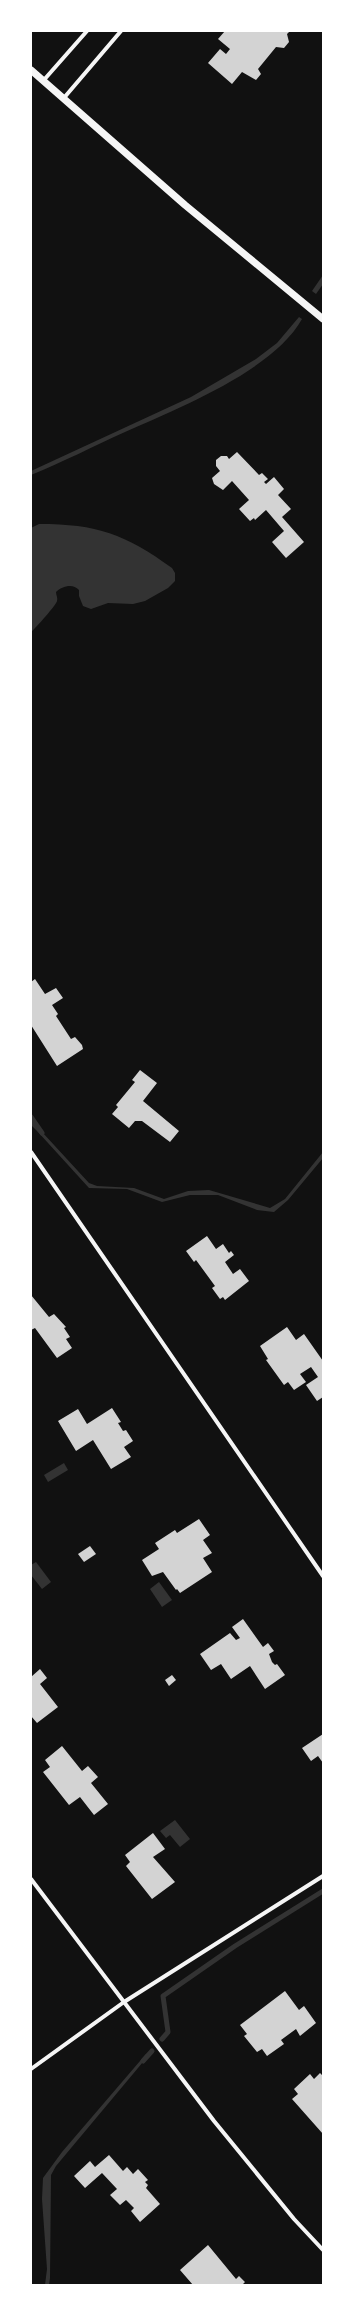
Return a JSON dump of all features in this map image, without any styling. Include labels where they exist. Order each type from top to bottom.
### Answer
[{"type":"street","points":[[43,81],[87,31]]},
{"type":"street","points":[[63,99],[121,31]]},
{"type":"street","points":[[31,70],[204,222],[323,319]]},
{"type":"street","points":[[31,1152],[323,1576]]},
{"type":"street","points":[[31,2069],[124,2002],[323,1876]]},
{"type":"street","points":[[31,1879],[164,2057],[239,2154],[294,2219],[323,2250]]},
{"type":"shaded area","points":[[323,275],[323,284],[316,294],[312,291]]},
{"type":"shaded area","points":[[299,317],[302,319],[288,338],[270,355],[222,386],[171,412],[31,475],[31,471],[191,397],[256,359],[277,343]]},
{"type":"shaded area","points":[[39,524],[78,526],[110,533],[125,539],[155,556],[172,568],[175,573],[175,581],[168,588],[145,601],[133,604],[108,603],[91,609],[83,606],[79,596],[79,590],[77,588],[68,586],[61,588],[56,592],[56,603],[31,632],[31,528]]},
{"type":"shaded area","points":[[31,1120],[89,1183],[97,1186],[134,1188],[164,1199],[188,1191],[209,1190],[270,1208],[285,1199],[323,1152],[323,1158],[288,1200],[274,1212],[257,1210],[218,1195],[190,1195],[162,1202],[127,1189],[89,1188],[31,1125]]},
{"type":"shaded area","points":[[64,1463],[68,1470],[48,1482],[44,1475]]},
{"type":"shaded area","points":[[36,1562],[51,1582],[42,1589],[31,1575],[31,1565]]},
{"type":"shaded area","points":[[159,1582],[172,1600],[162,1607],[150,1589]]},
{"type":"shaded area","points":[[175,1820],[190,1839],[180,1847],[170,1835],[166,1838],[160,1831]]},
{"type":"shaded area","points":[[146,2054],[148,2056],[56,2166],[51,2175],[50,2278],[49,2285],[45,2285],[47,2269],[42,2199],[43,2178],[62,2152]]},
{"type":"building","points":[[225,31],[290,31],[287,34],[289,42],[284,48],[276,47],[258,69],[261,74],[256,80],[242,72],[232,84],[208,63],[220,49],[226,54],[230,49],[218,39]]},
{"type":"building","points":[[237,452],[259,475],[262,473],[268,479],[264,482],[266,484],[274,477],[284,489],[278,495],[291,509],[282,517],[304,542],[286,558],[272,542],[284,531],[266,510],[255,520],[254,518],[250,521],[239,509],[249,500],[232,481],[223,490],[214,484],[212,478],[220,471],[216,466],[216,460],[221,456],[227,456],[229,459]]},
{"type":"building","points":[[35,979],[45,994],[56,988],[63,998],[52,1005],[58,1014],[56,1016],[71,1039],[75,1037],[82,1045],[83,1049],[57,1066],[31,1025],[31,982]]},
{"type":"building","points":[[140,1070],[157,1083],[143,1101],[179,1131],[170,1142],[142,1121],[135,1121],[129,1128],[112,1114],[118,1107],[116,1105],[135,1082],[132,1080]]},
{"type":"building","points":[[207,1236],[216,1249],[223,1244],[229,1253],[231,1251],[234,1255],[225,1262],[233,1274],[240,1269],[249,1281],[225,1300],[223,1297],[220,1299],[212,1288],[215,1286],[196,1260],[194,1262],[186,1251]]},
{"type":"building","points":[[31,1295],[49,1317],[54,1314],[66,1327],[64,1328],[70,1337],[66,1339],[72,1348],[57,1358],[35,1328],[31,1330]]},
{"type":"building","points":[[287,1327],[296,1340],[304,1334],[323,1361],[323,1397],[317,1401],[306,1385],[318,1377],[311,1367],[300,1374],[306,1382],[294,1390],[288,1382],[284,1385],[266,1360],[268,1359],[260,1346]]},
{"type":"building","points":[[112,1408],[121,1422],[118,1423],[123,1431],[126,1430],[133,1441],[124,1447],[131,1457],[111,1469],[93,1440],[76,1451],[58,1421],[78,1409],[87,1424]]},
{"type":"building","points":[[199,1519],[210,1535],[203,1540],[212,1553],[203,1558],[212,1572],[180,1593],[177,1589],[176,1590],[163,1572],[152,1576],[142,1560],[159,1549],[155,1543],[175,1530],[177,1533]]},
{"type":"building","points":[[90,1546],[96,1554],[84,1562],[78,1554]]},
{"type":"building","points":[[243,1619],[263,1647],[268,1643],[274,1651],[269,1654],[272,1662],[275,1665],[277,1664],[285,1675],[265,1689],[250,1666],[231,1679],[221,1664],[211,1670],[200,1654],[230,1633],[236,1640],[240,1638],[232,1627]]},
{"type":"building","points":[[40,1669],[47,1678],[40,1684],[58,1707],[37,1723],[31,1716],[31,1677]]},
{"type":"building","points":[[172,1675],[176,1680],[169,1686],[165,1680]]},
{"type":"building","points":[[323,1734],[323,1763],[318,1756],[311,1761],[302,1748]]},
{"type":"building","points":[[62,1746],[82,1771],[88,1766],[98,1777],[91,1783],[108,1804],[94,1815],[80,1797],[69,1805],[43,1772],[50,1767],[45,1760]]},
{"type":"building","points":[[153,1833],[165,1849],[153,1857],[175,1882],[152,1899],[126,1866],[130,1862],[125,1855]]},
{"type":"building","points":[[285,1991],[299,2010],[304,2006],[316,2023],[300,2036],[296,2029],[281,2040],[284,2044],[267,2056],[262,2049],[257,2052],[244,2036],[247,2034],[240,2025]]},
{"type":"building","points":[[320,2073],[323,2076],[323,2134],[292,2099],[298,2094],[294,2089],[310,2074],[314,2079]]},
{"type":"building","points":[[109,2155],[123,2171],[127,2167],[133,2174],[138,2169],[148,2180],[145,2182],[148,2185],[146,2188],[160,2204],[140,2222],[131,2211],[134,2208],[126,2200],[120,2205],[110,2195],[117,2189],[102,2173],[85,2188],[74,2176],[90,2161],[95,2167]]},
{"type":"building","points":[[208,2245],[236,2279],[239,2276],[245,2282],[242,2285],[193,2285],[180,2270]]},
{"type":"waterway","points":[[31,1117],[42,1133]]},
{"type":"waterway","points":[[162,2039],[168,2032],[163,1996],[235,1946],[323,1891]]},
{"type":"waterway","points":[[143,2061],[152,2051]]}]
